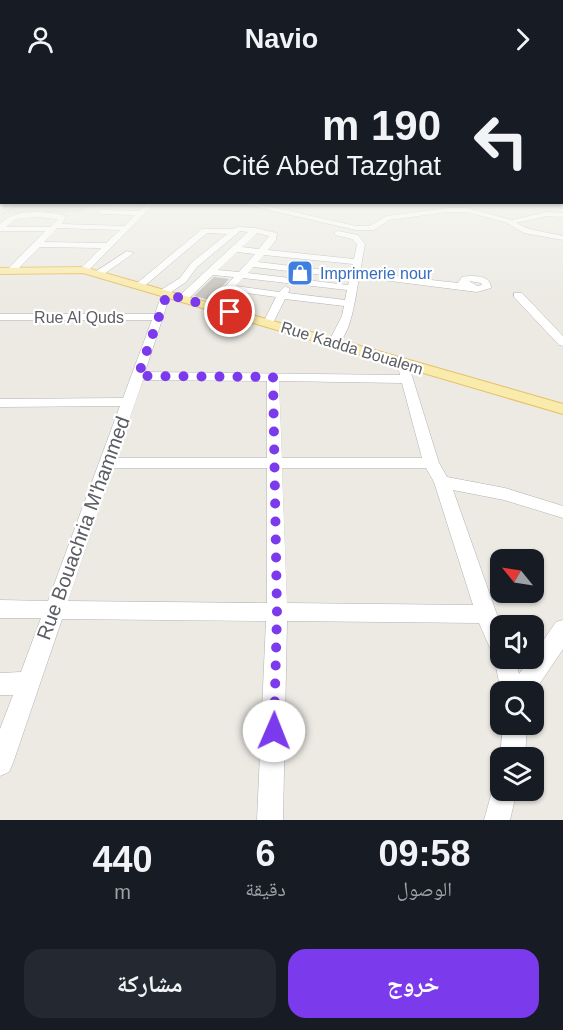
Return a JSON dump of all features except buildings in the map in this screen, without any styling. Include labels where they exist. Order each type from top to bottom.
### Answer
[{"type":"main road","name":"Rue Kadda Boualem","points":[[6,271],[84,270],[333,343],[404,371],[563,409]]},
{"type":"street","points":[[2,228],[1,229],[126,228]]},
{"type":"street","points":[[6,271],[53,228]]},
{"type":"street","points":[[84,270],[126,228]]},
{"type":"street","points":[[171,295],[194,265],[218,248],[234,232],[242,228],[274,235],[273,240],[212,307]]},
{"type":"street","points":[[325,228],[356,233],[372,228]]},
{"type":"street","points":[[335,228],[356,233]]},
{"type":"street","points":[[520,228],[563,238]]},
{"type":"street","points":[[139,286],[207,230],[234,232]]},
{"type":"street","points":[[171,295],[212,272],[255,230]]},
{"type":"street","points":[[333,343],[347,316],[361,244],[356,233]]},
{"type":"street","points":[[37,244],[107,246]]},
{"type":"street","points":[[189,245],[218,248]]},
{"type":"street","points":[[234,249],[357,262]]},
{"type":"street","points":[[98,274],[130,253]]},
{"type":"street","points":[[168,262],[194,265]]},
{"type":"street","points":[[250,264],[472,288]]},
{"type":"street","points":[[212,272],[351,288]]},
{"type":"street","points":[[268,323],[281,295],[291,282]]},
{"type":"street","points":[[228,288],[348,304]]},
{"type":"street","name":"Rue Bouachria M'hammed","points":[[0,763],[159,317],[171,295]]},
{"type":"street","points":[[518,295],[563,343]]},
{"type":"street","name":"Rue Al Quds","points":[[0,317],[159,317]]},
{"type":"street","points":[[138,376],[273,377],[404,371],[431,463],[442,482],[490,624]]},
{"type":"street","points":[[270,820],[277,613],[273,377]]},
{"type":"street","points":[[0,403],[128,402]]},
{"type":"street","points":[[106,463],[431,463]]},
{"type":"street","points":[[442,482],[505,494],[563,512]]},
{"type":"street","points":[[0,609],[486,614]]},
{"type":"street","points":[[527,681],[536,666],[553,649],[563,629]]},
{"type":"street","points":[[0,684],[28,683]]},
{"type":"street","points":[[497,820],[501,801]]},
{"type":"place","name":"Imprimerie nour","points":[[300,273]]},
{"type":"route","points":[[230,312],[167,294],[138,376],[273,377],[277,613],[274,731]]}]
